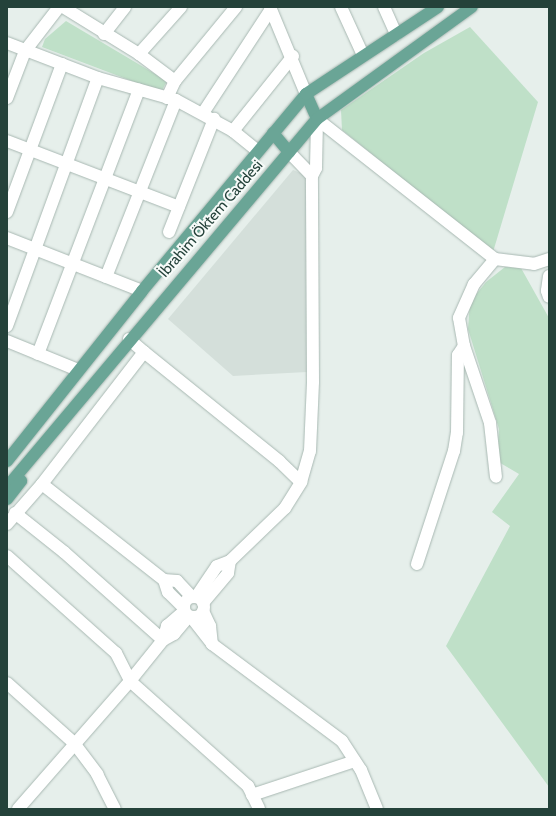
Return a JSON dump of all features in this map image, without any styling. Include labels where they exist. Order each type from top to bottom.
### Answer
[{"type":"main road","name":"İbrahim Öktem Caddesi","points":[[7,461],[142,291],[306,94],[438,7]]},
{"type":"main road","name":"İbrahim Öktem Caddesi","points":[[7,487],[129,339],[317,119],[397,59],[472,7]]},
{"type":"main road","points":[[449,24],[480,7]]},
{"type":"main road","points":[[306,94],[317,119]]},
{"type":"main road","points":[[273,133],[289,152]]},
{"type":"main road","points":[[7,450],[49,407]]},
{"type":"main road","points":[[7,499],[60,422]]},
{"type":"street","points":[[7,98],[25,51],[59,7]]},
{"type":"street","points":[[62,7],[139,54],[176,81]]},
{"type":"street","points":[[104,34],[125,7]]},
{"type":"street","points":[[139,54],[181,7]]},
{"type":"street","points":[[106,277],[139,192],[176,81],[236,7]]},
{"type":"street","points":[[341,7],[363,55]]},
{"type":"street","points":[[384,7],[396,34]]},
{"type":"street","points":[[270,8],[293,56],[306,94]]},
{"type":"street","points":[[203,113],[270,8]]},
{"type":"street","points":[[7,43],[98,78],[171,99],[214,119],[233,131],[258,151]]},
{"type":"street","points":[[233,131],[293,56]]},
{"type":"street","points":[[7,212],[29,149],[62,64]]},
{"type":"street","points":[[7,326],[65,164],[98,78]]},
{"type":"street","points":[[38,354],[139,90]]},
{"type":"street","points":[[170,232],[214,119]]},
{"type":"street","points":[[18,809],[32,796],[74,743],[130,681],[163,640],[167,626],[187,613],[199,602],[217,566],[230,561],[285,508],[301,482],[310,451],[314,382],[312,176],[316,168],[317,119]]},
{"type":"street","points":[[317,119],[495,259],[534,264],[549,259]]},
{"type":"street","points":[[7,140],[65,164],[179,207]]},
{"type":"street","points":[[289,152],[312,176]]},
{"type":"street","points":[[7,238],[142,291]]},
{"type":"street","points":[[495,259],[486,268],[465,300],[459,318],[464,346],[490,423],[496,477]]},
{"type":"street","points":[[549,276],[546,290],[549,297]]},
{"type":"street","points":[[129,339],[280,461],[301,482]]},
{"type":"street","points":[[7,341],[78,370]]},
{"type":"street","points":[[417,564],[454,451],[458,433],[458,354],[464,346]]},
{"type":"street","points":[[7,524],[42,484],[144,352]]},
{"type":"street","points":[[42,484],[164,580],[168,592],[212,644],[342,741],[355,761],[377,809]]},
{"type":"street","points":[[16,513],[64,552],[163,640]]},
{"type":"street","points":[[7,556],[116,654],[130,681],[248,786],[259,809]]},
{"type":"street","points":[[164,580],[177,581],[199,602],[210,626],[212,644]]},
{"type":"street","points":[[187,613],[199,602]]},
{"type":"street","points":[[7,684],[74,743],[97,774],[115,809]]},
{"type":"street","points":[[252,794],[355,761]]},
{"type":"street","points":[[25,809],[32,796]]},
{"type":"shaded area","points":[[293,170],[313,178],[307,372],[233,376],[168,319]]},
{"type":"green space","points":[[66,21],[167,81],[161,92],[42,47],[45,39]]},
{"type":"green space","points":[[470,27],[538,102],[493,252],[342,130],[341,110],[424,53]]},
{"type":"green space","points":[[505,267],[521,268],[549,318],[549,787],[446,646],[510,526],[492,512],[519,474],[497,461],[499,429],[468,329],[470,302],[486,282]]}]
